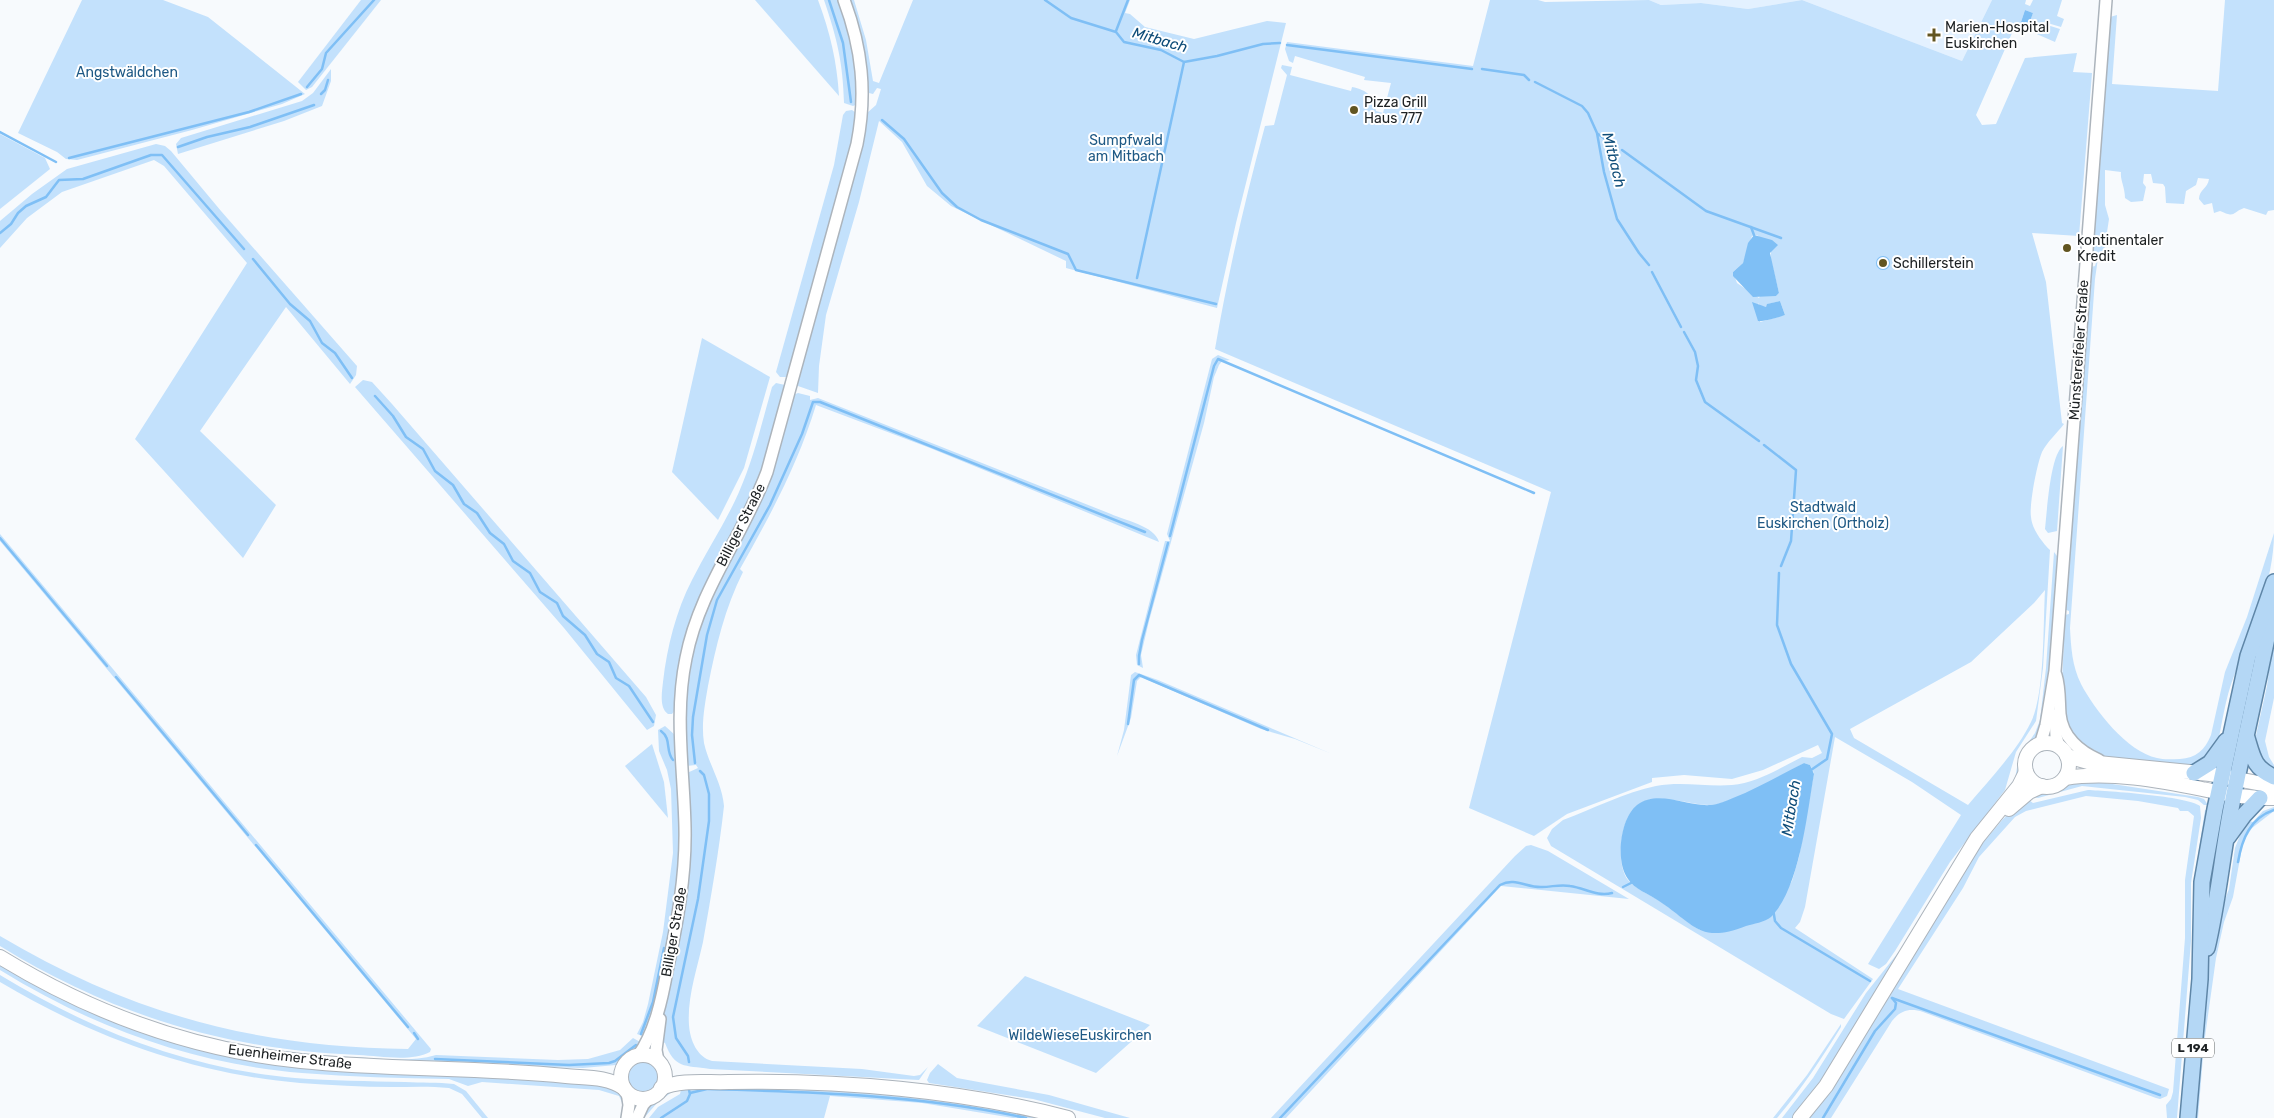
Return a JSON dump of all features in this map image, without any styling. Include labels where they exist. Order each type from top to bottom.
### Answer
[{"type":"main road","name":"L 194","points":[[2188,1118],[2200,979],[2202,882],[2218,793],[2248,656],[2274,582]]},
{"type":"main road","name":"L 194","points":[[2200,979],[2216,910],[2234,795],[2274,600]]},
{"type":"main road","points":[[2246,736],[2255,764],[2261,771],[2274,777]]},
{"type":"main road","name":"L 194","points":[[2194,773],[2210,763],[2230,737]]},
{"type":"main road","points":[[2042,786],[2031,780],[2026,772],[2025,763],[2028,754],[2040,744],[2050,743],[2081,761],[2113,766],[2222,776],[2274,786]]},
{"type":"main road","points":[[1800,1118],[1826,1086],[1936,903],[1971,850],[2014,804],[2028,792],[2042,786],[2056,785],[2065,778],[2069,768],[2063,751]]},
{"type":"main road","points":[[1971,850],[1976,838],[2022,783],[2026,772]]},
{"type":"main road","points":[[2065,778],[2108,776],[2166,782],[2218,793],[2267,798]]},
{"type":"main road","name":"L 194","points":[[2226,841],[2244,815],[2267,798]]},
{"type":"main road","name":"Euenheimer Straße","points":[[0,958],[51,986],[107,1013],[166,1034],[225,1050],[273,1058],[331,1063],[539,1072],[609,1080],[625,1090]]},
{"type":"main road","points":[[755,1082],[680,1074],[660,1065],[650,1056],[638,1056],[624,1065],[621,1076],[625,1090],[637,1098],[650,1097],[661,1088],[679,1083],[755,1082],[846,1086],[930,1093],[1000,1103],[1068,1118]]},
{"type":"main road","name":"Euenheimer Straße","points":[[539,1072],[606,1070],[624,1065]]},
{"type":"main road","points":[[660,1065],[664,1077],[661,1088]]},
{"type":"street","name":"Billiger Straße","points":[[660,1065],[657,1044],[662,997],[679,912],[684,872],[686,830],[679,722],[686,658],[694,625],[704,600],[748,515],[767,472],[858,144],[863,104],[862,72],[857,40],[844,0]]},
{"type":"street","name":"Münstereifeler Straße","points":[[2063,751],[2055,731],[2055,671],[2106,0]]},
{"type":"street","name":"Münstereifeler Straße","points":[[2040,744],[2046,725],[2055,671]]},
{"type":"street","points":[[2055,671],[2059,682],[2061,722],[2068,736],[2087,755],[2113,766]]},
{"type":"street","name":"Billiger Straße","points":[[638,1056],[645,1046],[662,997]]},
{"type":"street","points":[[625,1090],[629,1099],[627,1118]]},
{"type":"street","points":[[637,1118],[643,1105],[650,1097]]},
{"type":"shaded area","points":[[1649,0],[1802,0],[1748,9],[1701,3],[1661,5]]},
{"type":"shaded area","name":"Marien-Hospital Euskirchen","points":[[1802,0],[1992,0],[1962,61]]},
{"type":"green space","name":"Angstwäldchen","points":[[82,0],[163,0],[208,17],[305,94],[282,104],[192,130],[77,160],[66,159],[57,152],[18,133]]},
{"type":"green space","points":[[361,0],[381,0],[312,87],[306,90],[298,82]]},
{"type":"green space","points":[[755,0],[818,0],[832,47],[837,71],[839,96]]},
{"type":"green space","points":[[824,0],[839,0],[855,52],[858,104],[853,106],[844,103],[838,51]]},
{"type":"green space","name":"Sumpfwald am Mitbach","points":[[848,0],[854,0],[866,40],[873,81],[879,83],[913,0],[1130,0],[1125,13],[1130,14],[1145,27],[1194,39],[1267,21],[1286,23],[1236,223],[1217,308],[1066,268],[1066,261],[951,206],[927,186],[902,142],[879,121],[859,202],[826,315],[819,366],[818,393],[798,386],[797,382],[867,113],[876,105],[881,89],[877,88],[873,94],[869,93]]},
{"type":"green space","name":"Stadtwald Euskirchen (Ortholz)","points":[[1490,0],[1538,0],[1545,2],[1649,0],[1661,5],[1701,3],[1748,9],[1802,0],[1962,61],[1992,0],[2026,0],[2025,4],[2030,6],[2033,0],[2062,0],[2057,16],[2064,19],[2061,27],[2044,22],[2029,32],[2026,31],[2033,13],[2025,10],[2020,25],[2016,24],[1976,115],[1982,125],[1996,124],[2025,58],[2077,53],[2073,72],[2092,73],[2079,236],[2032,233],[2046,282],[2062,423],[2064,424],[2042,452],[2031,503],[2031,517],[2035,531],[2050,550],[2043,668],[2036,721],[2016,752],[2005,790],[1950,862],[1895,951],[1886,964],[1879,969],[1868,964],[1961,815],[1912,782],[1835,737],[1805,907],[1800,922],[1795,928],[1873,979],[1844,1019],[1831,1014],[1551,846],[1547,838],[1552,829],[1563,820],[1633,792],[1666,785],[1741,784],[1768,774],[1802,757],[1812,758],[1822,753],[1818,745],[1763,770],[1732,779],[1684,775],[1652,778],[1652,782],[1567,814],[1534,836],[1469,808],[1551,492],[1215,349],[1231,265],[1265,126],[1274,125],[1287,75],[1281,68],[1282,65],[1292,67],[1290,75],[1351,91],[1352,87],[1362,90],[1369,94],[1374,101],[1376,111],[1383,113],[1391,83],[1364,80],[1365,77],[1295,56],[1293,63],[1289,61],[1285,49],[1287,42],[1473,66]],"holes":[[[1757,235],[1771,250],[1771,260],[1779,293],[1776,296],[1760,296],[1759,298],[1737,283],[1733,272],[1743,263],[1752,236]],[[1780,301],[1785,315],[1760,322],[1758,303],[1760,306],[1766,307],[1768,304]],[[2045,590],[2041,677],[2036,710],[2018,744],[1968,805],[1854,738],[1850,729],[1971,662],[2034,603]],[[1804,763],[1810,765],[1814,773],[1799,857],[1792,881],[1770,917],[1700,930],[1628,880],[1622,863],[1622,837],[1627,818],[1639,804],[1650,800],[1667,799],[1711,805],[1733,799]]]},
{"type":"green space","points":[[2225,0],[2274,0],[2274,210],[2268,211],[2266,215],[2244,208],[2233,214],[2220,211],[2214,213],[2212,203],[2204,205],[2199,199],[2200,193],[2207,185],[2209,179],[2198,178],[2196,185],[2186,191],[2184,204],[2166,203],[2165,187],[2163,184],[2153,183],[2151,174],[2144,174],[2143,183],[2146,187],[2143,201],[2131,202],[2125,198],[2121,172],[2105,170],[2105,205],[2109,219],[2104,252],[2098,258],[2095,279],[2070,628],[2072,656],[2081,684],[2103,717],[2123,739],[2146,754],[2157,758],[2180,759],[2191,757],[2203,749],[2211,735],[2225,672],[2247,617],[2274,533],[2273,551],[2266,588],[2231,685],[2217,747],[2212,756],[2186,769],[2100,756],[2079,744],[2066,725],[2062,683],[2065,615],[2069,614],[2069,611],[2064,609],[2091,267],[2095,266],[2096,263],[2092,255],[2110,17],[2117,15],[2112,84],[2218,91]]},
{"type":"green space","points":[[2044,24],[2060,29],[2055,42],[2032,32]]},
{"type":"green space","points":[[331,69],[331,81],[322,106],[284,121],[178,154],[176,144],[181,138],[302,101],[313,93]]},
{"type":"green space","points":[[852,110],[856,113],[857,124],[787,377],[780,377],[776,372],[834,165],[843,115],[846,111]]},
{"type":"green space","points":[[0,134],[45,158],[50,169],[0,209]]},
{"type":"green space","points":[[156,144],[165,146],[171,151],[357,366],[356,375],[350,384],[286,307],[200,431],[276,505],[243,558],[135,439],[247,263],[164,166],[154,160],[62,192],[27,218],[0,248],[0,221],[32,194],[67,169]]},
{"type":"green space","points":[[702,338],[770,377],[744,468],[718,520],[672,472]]},
{"type":"green space","points":[[1218,355],[1230,360],[1222,361],[1214,377],[1204,423],[1149,621],[1141,655],[1143,668],[1137,665],[1136,655],[1165,541],[1170,541],[1167,534],[1212,359]]},
{"type":"green space","points":[[363,380],[372,382],[392,404],[646,697],[656,715],[654,726],[647,730],[564,628],[355,387]]},
{"type":"green space","points":[[776,383],[785,385],[786,390],[756,489],[711,574],[675,710],[672,714],[668,714],[662,704],[662,690],[667,656],[677,617],[686,592],[739,492],[753,453],[772,387]]},
{"type":"green space","points":[[798,393],[810,396],[810,400],[818,398],[1138,524],[1152,532],[1159,542],[930,448],[816,405],[792,469],[740,569],[743,572],[731,599],[718,641],[704,714],[704,743],[721,790],[724,806],[709,908],[690,1004],[689,1025],[693,1042],[702,1056],[712,1061],[862,1069],[914,1076],[920,1075],[928,1067],[919,1080],[693,1067],[677,1062],[665,1043],[660,1041],[667,993],[687,773],[698,768],[696,765],[686,766],[685,695],[695,636],[793,395]]},
{"type":"green space","points":[[2063,446],[2057,531],[2048,533],[2045,529],[2052,472],[2055,460]]},
{"type":"green space","points":[[0,534],[431,1049],[430,1052],[414,1057],[395,1058],[310,1052],[263,1046],[217,1037],[128,1009],[85,991],[42,970],[0,946],[0,936],[49,963],[146,1006],[246,1033],[352,1047],[408,1049],[416,1039],[0,541]]},
{"type":"green space","points":[[2054,552],[2057,556],[2047,701],[2036,741],[2027,749],[2022,760],[2022,771],[2015,779],[2019,756],[2035,733],[2040,720],[2046,668]]},
{"type":"green space","points":[[2274,631],[2274,698],[2265,741],[2269,757],[2274,765],[2274,774],[2260,763],[2255,740],[2267,686]]},
{"type":"green space","points":[[1135,672],[1332,754],[1295,739],[1261,729],[1141,677],[1137,681],[1131,718],[1117,756],[1124,730],[1131,675]]},
{"type":"green space","points":[[665,726],[675,735],[681,815],[681,843],[672,928],[660,983],[645,1037],[637,1034],[643,1022],[648,1004],[663,932],[673,853],[671,789],[667,770],[659,751],[658,730]]},
{"type":"green space","points":[[652,744],[664,782],[668,818],[625,766]]},
{"type":"green space","points":[[2086,780],[2198,797],[2204,799],[2208,805],[2185,797],[2082,786],[2038,798],[2033,797],[2040,791],[2055,790],[2070,781]]},
{"type":"green space","points":[[2088,790],[2180,799],[2200,806],[2201,818],[2191,883],[2191,941],[2177,1118],[2167,1118],[2166,1105],[2171,1099],[2173,1092],[2185,938],[2185,880],[2194,816],[2188,811],[2180,811],[2178,808],[2138,801],[2086,796],[2026,811],[2015,817],[1979,857],[1963,888],[1898,989],[2169,1089],[2167,1096],[2160,1099],[2156,1098],[1923,1012],[1910,1010],[1902,1012],[1892,1021],[1831,1118],[1807,1118],[1976,851],[2003,819],[2026,798],[2033,803]]},
{"type":"green space","points":[[2274,807],[2274,811],[2252,828],[2243,842],[2233,897],[2224,922],[2216,958],[2204,1044],[2198,1118],[2193,1118],[2208,963],[2220,913],[2229,889],[2235,848],[2246,820],[2253,822],[2263,811]]},
{"type":"green space","points":[[2205,810],[2208,810],[2183,1118],[2180,1118],[2195,937],[2195,875]]},
{"type":"green space","points":[[1531,845],[1548,851],[1629,899],[1501,886],[1286,1118],[1271,1118],[1515,856],[1526,846]]},
{"type":"green space","points":[[0,949],[84,994],[126,1012],[211,1038],[255,1047],[301,1053],[383,1059],[415,1059],[436,1055],[558,1060],[588,1059],[620,1050],[633,1038],[642,1043],[637,1050],[616,1065],[583,1068],[347,1058],[266,1051],[185,1035],[113,1010],[44,977],[0,952]]},
{"type":"green space","points":[[1901,949],[1821,1081],[1793,1118],[1782,1118],[1813,1078],[1866,993]]},
{"type":"green space","points":[[0,963],[195,1048],[589,1080],[621,1091],[625,1109],[619,1096],[599,1090],[482,1082],[468,1086],[449,1079],[302,1073],[222,1061],[145,1040],[107,1025],[71,1009],[0,970]]},
{"type":"green space","points":[[0,975],[69,1013],[142,1044],[179,1056],[217,1066],[295,1078],[454,1084],[466,1091],[488,1118],[482,1118],[462,1094],[449,1088],[369,1087],[300,1083],[260,1078],[182,1062],[107,1036],[71,1020],[0,982]]},
{"type":"green space","name":"WildeWieseEuskirchen","points":[[1025,976],[1150,1025],[1096,1073],[977,1026]]},
{"type":"green space","points":[[1841,1024],[1834,1039],[1803,1085],[1777,1118],[1773,1118],[1807,1075]]},
{"type":"green space","points":[[643,1060],[655,1065],[660,1077],[655,1089],[643,1094],[631,1089],[626,1077],[631,1065]]},
{"type":"green space","points":[[938,1064],[957,1078],[1049,1095],[1130,1118],[1105,1118],[1033,1099],[929,1083],[927,1080],[930,1073]]},
{"type":"green space","points":[[682,1086],[788,1087],[895,1094],[976,1105],[1048,1118],[1013,1118],[922,1103],[830,1096],[824,1118],[649,1118],[658,1107],[680,1094]]},
{"type":"green space","points":[[668,1089],[676,1089],[657,1103],[644,1118],[639,1118],[648,1103]]},
{"type":"water","points":[[2025,10],[2033,13],[2028,27],[2020,25]]},
{"type":"water","points":[[1754,235],[1772,240],[1778,245],[1770,253],[1779,293],[1776,296],[1753,297],[1733,276],[1733,272],[1743,263],[1748,243]]},
{"type":"water","points":[[1883,256],[1888,258],[1890,263],[1888,268],[1883,270],[1878,268],[1876,263],[1878,258]]},
{"type":"water","points":[[1780,301],[1785,315],[1758,321],[1752,302],[1766,307],[1767,304]]},
{"type":"water","points":[[1804,763],[1810,765],[1814,774],[1801,849],[1789,888],[1781,904],[1768,919],[1731,931],[1708,932],[1690,924],[1659,901],[1638,889],[1628,879],[1622,862],[1621,840],[1631,811],[1637,805],[1646,800],[1664,798],[1702,805],[1717,804],[1751,790]]},
{"type":"waterway","points":[[307,87],[322,69],[326,53],[374,0]]},
{"type":"waterway","points":[[829,0],[843,43],[851,102]]},
{"type":"waterway","name":"Mitbach","points":[[1045,0],[1071,18],[1116,32],[1124,42],[1161,50],[1184,62],[1263,44],[1280,43]]},
{"type":"waterway","points":[[1116,31],[1128,0]]},
{"type":"waterway","name":"Mitbach","points":[[1287,45],[1472,69]]},
{"type":"waterway","points":[[1137,278],[1184,62]]},
{"type":"waterway","name":"Mitbach","points":[[1482,69],[1524,75],[1529,80]]},
{"type":"waterway","points":[[321,94],[325,90],[328,80]]},
{"type":"waterway","name":"Mitbach","points":[[1535,82],[1582,106],[1588,113],[1597,133],[1604,172],[1617,219],[1649,265]]},
{"type":"waterway","points":[[69,158],[249,112],[301,94]]},
{"type":"waterway","points":[[178,147],[207,137],[250,127],[314,105]]},
{"type":"waterway","points":[[882,120],[904,139],[942,193],[957,207],[981,220],[1068,254],[1076,270],[1216,304]]},
{"type":"waterway","points":[[0,132],[56,162]]},
{"type":"waterway","points":[[1598,134],[1615,146]]},
{"type":"waterway","points":[[1622,150],[1706,211],[1781,238]]},
{"type":"waterway","points":[[0,233],[11,224],[18,213],[26,206],[46,197],[59,180],[83,179],[151,155],[162,155],[244,249]]},
{"type":"waterway","points":[[1751,227],[1754,235]]},
{"type":"waterway","points":[[253,259],[290,304],[310,321],[322,343],[335,353],[352,378]]},
{"type":"waterway","name":"Mitbach","points":[[1652,272],[1681,327]]},
{"type":"waterway","name":"Mitbach","points":[[1684,332],[1695,352],[1698,366],[1696,380],[1705,402],[1759,441]]},
{"type":"waterway","points":[[1170,536],[1214,366],[1218,359],[1534,493]]},
{"type":"waterway","points":[[375,396],[393,416],[406,437],[423,449],[435,471],[453,485],[464,504],[477,513],[490,533],[504,544],[513,561],[530,573],[540,592],[557,603],[563,616],[585,635],[597,654],[609,662],[616,678],[629,686],[653,722]]},
{"type":"waterway","points":[[695,763],[692,735],[693,717],[707,635],[717,600],[770,505],[802,434],[813,402],[820,402],[1145,532]]},
{"type":"waterway","name":"Mitbach","points":[[1764,445],[1796,470],[1791,541],[1781,566]]},
{"type":"waterway","points":[[0,538],[107,666]]},
{"type":"waterway","points":[[1139,664],[1142,640],[1168,543]]},
{"type":"waterway","name":"Mitbach","points":[[1779,573],[1777,625],[1791,664],[1832,734],[1827,759],[1811,770]]},
{"type":"waterway","points":[[1128,724],[1134,680],[1139,675],[1268,730]]},
{"type":"waterway","points":[[116,677],[248,835]]},
{"type":"waterway","points":[[661,731],[668,741],[669,753],[673,760]]},
{"type":"waterway","points":[[689,1062],[688,1056],[676,1038],[673,1017],[698,899],[709,821],[709,794],[704,775],[700,771]]},
{"type":"waterway","points":[[2238,862],[2248,830],[2259,818],[2274,810]]},
{"type":"waterway","points":[[256,845],[408,1027]]},
{"type":"waterway","points":[[1280,1118],[1500,885],[1511,882],[1537,887],[1566,885],[1601,894],[1612,893]]},
{"type":"waterway","points":[[1623,887],[1633,882]]},
{"type":"waterway","name":"Mitbach","points":[[1773,909],[1775,921],[1781,928],[1870,981]]},
{"type":"waterway","points":[[641,1034],[653,1002],[664,948]]},
{"type":"waterway","points":[[1892,998],[2160,1095]]},
{"type":"waterway","name":"Mitbach","points":[[1823,1118],[1875,1031],[1895,1009],[1896,1003],[1892,998]]},
{"type":"waterway","points":[[414,1033],[418,1039]]},
{"type":"waterway","points":[[435,1059],[569,1065],[609,1063],[615,1061],[636,1045]]},
{"type":"waterway","points":[[690,1093],[707,1089],[868,1096],[947,1104],[1026,1118]]},
{"type":"waterway","points":[[661,1118],[687,1101],[690,1094],[689,1090]]},
{"type":"place","name":"Marien-Hospital Euskirchen","points":[[1934,35]]},
{"type":"place","name":"Pizza Grill Haus 777","points":[[1354,110]]},
{"type":"place","name":"kontinentaler Kredit","points":[[2067,248]]},
{"type":"place","name":"Schillerstein","points":[[1883,263]]}]
